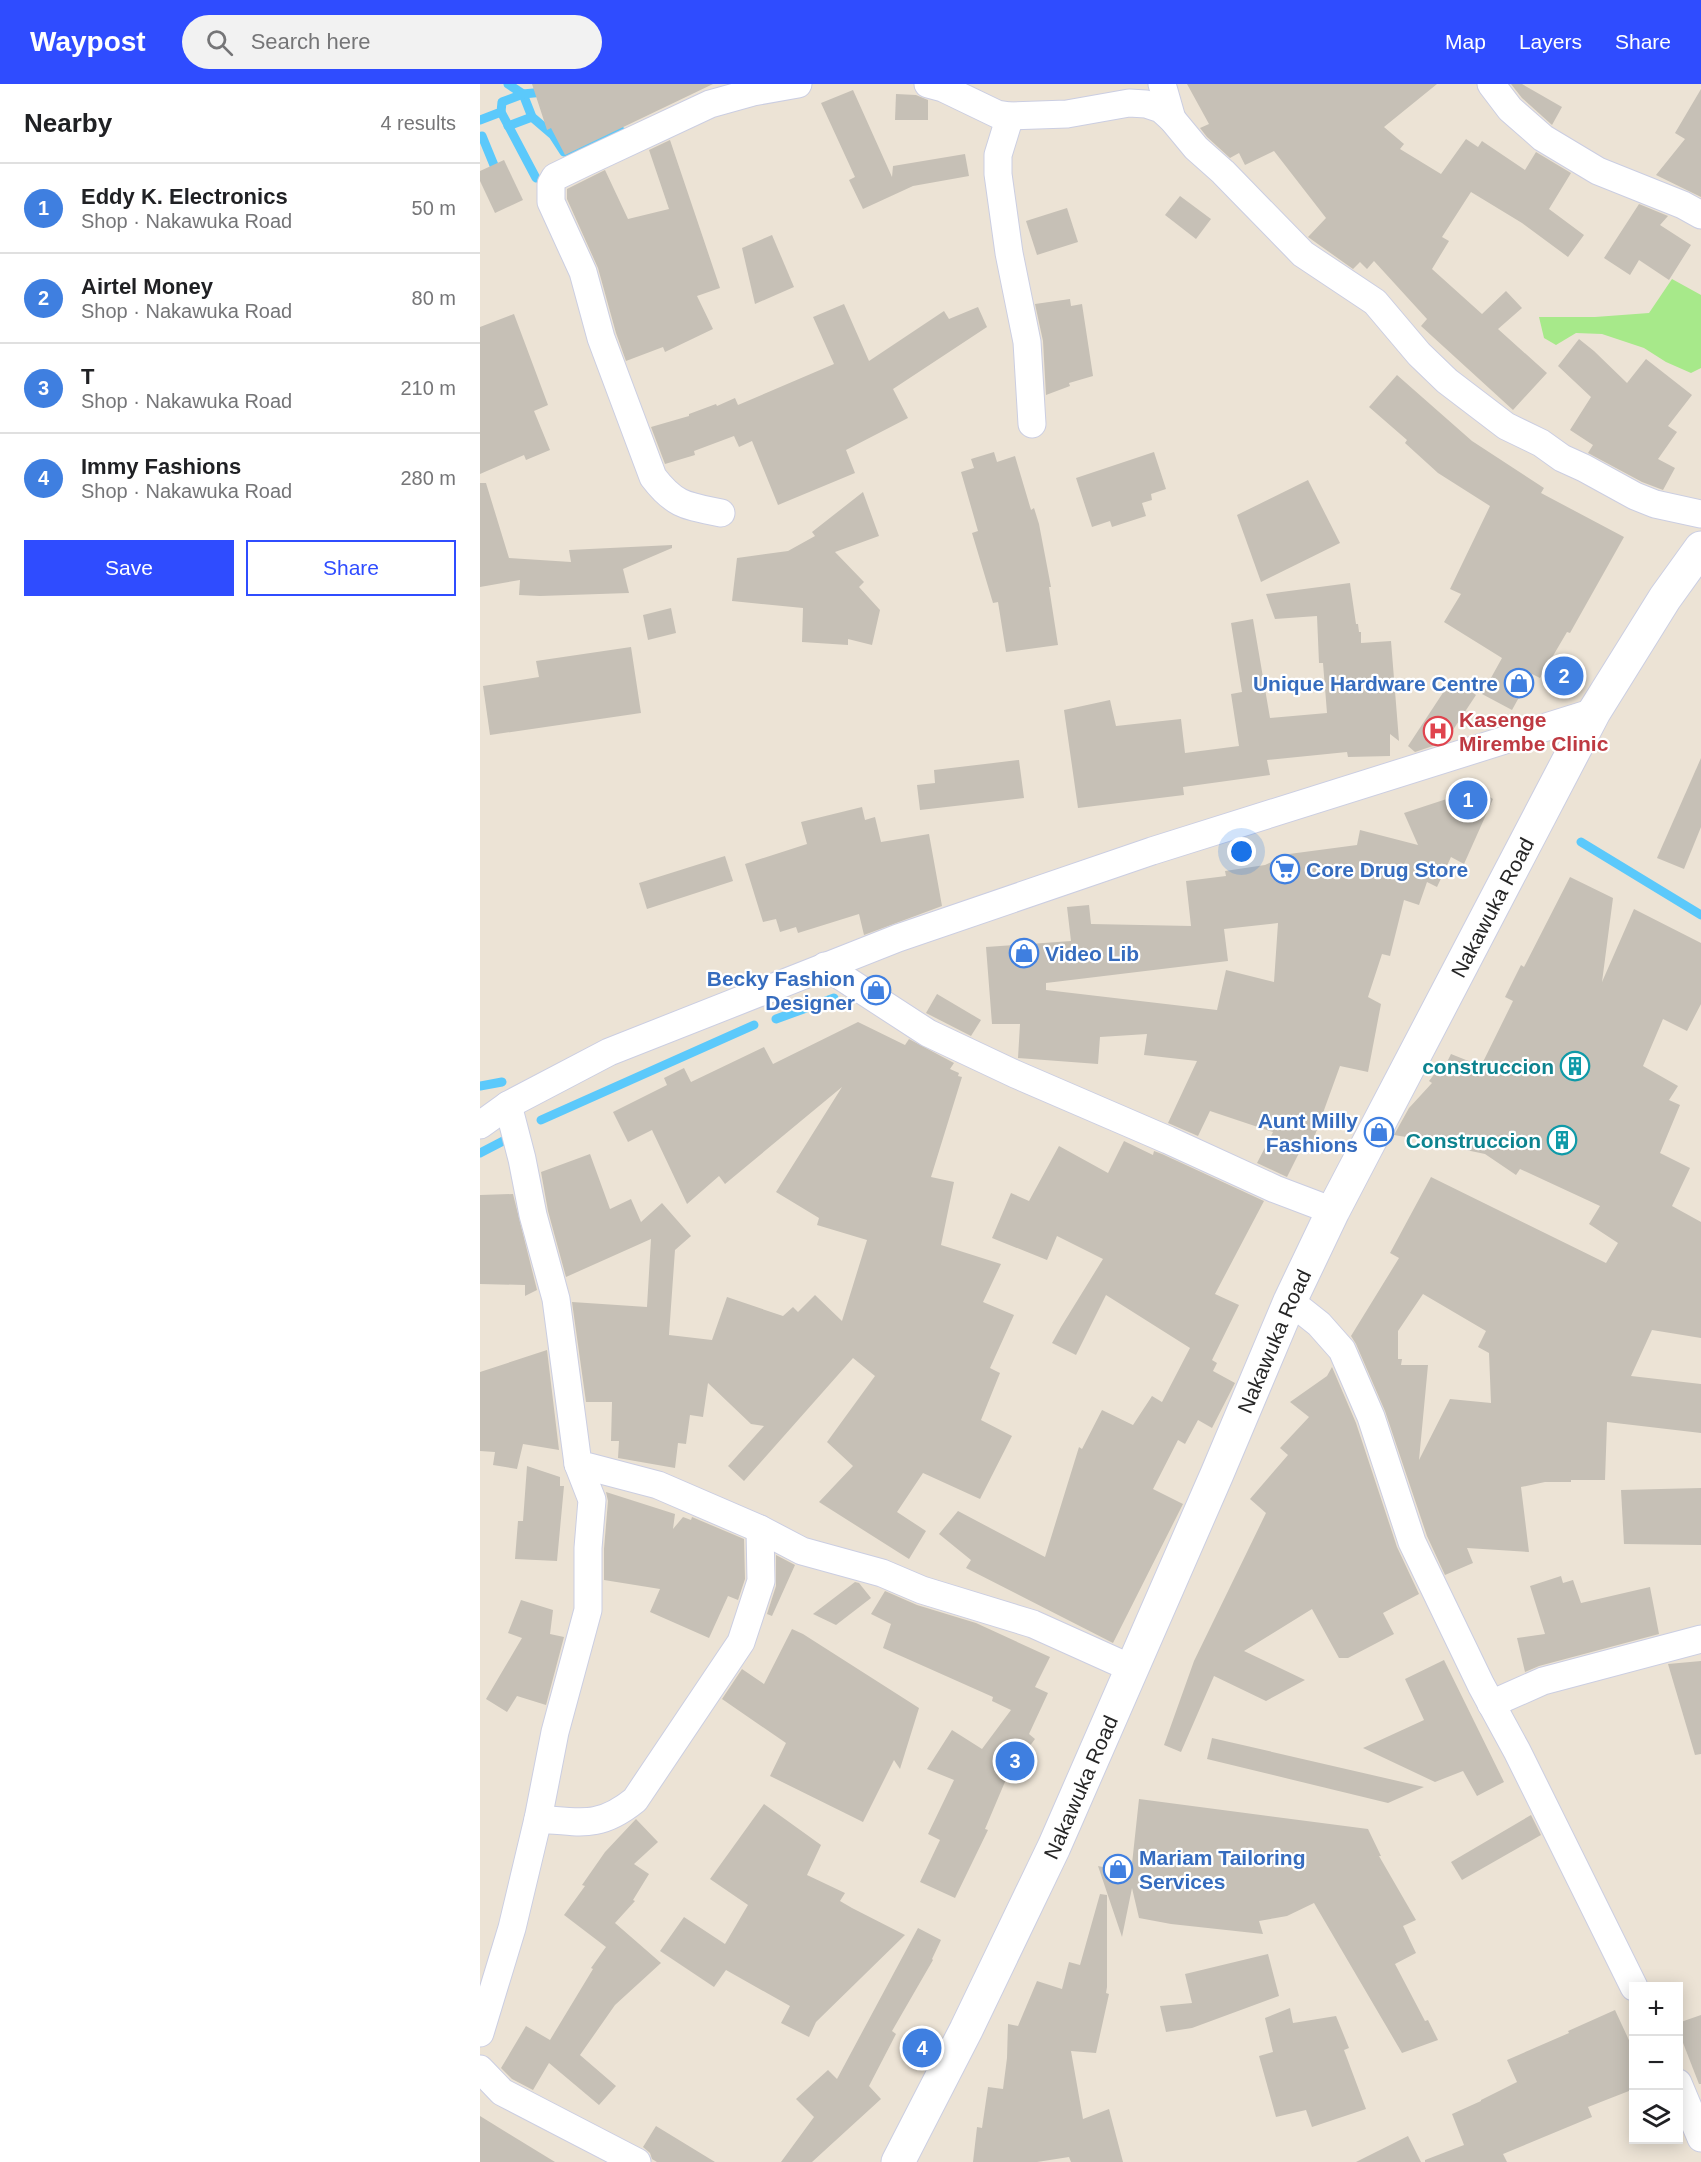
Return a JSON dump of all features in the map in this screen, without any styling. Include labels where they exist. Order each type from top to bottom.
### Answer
[{"type":"main road","name":"Nakawuka Road","points":[[899,2162],[966,2030],[1049,1857],[1133,1669],[1290,1301],[1333,1211],[1594,712],[1665,598],[1701,548]]},
{"type":"street","points":[[721,513],[679,503],[667,495],[653,477],[601,338],[583,272],[551,202],[551,184],[555,177],[710,104],[753,92],[798,84]]},
{"type":"street","points":[[929,84],[943,88],[997,114],[1010,116],[1068,114],[1129,103],[1146,104],[1161,109],[1196,148],[1223,172],[1303,254],[1375,302],[1419,354],[1447,381],[1506,426],[1635,496],[1655,504],[1701,514]]},
{"type":"street","points":[[1162,84],[1172,120]]},
{"type":"street","points":[[1491,84],[1510,109],[1543,138],[1598,171],[1683,205],[1701,215]]},
{"type":"street","points":[[1010,116],[998,155],[998,174],[1009,253],[1027,342],[1032,424]]},
{"type":"street","points":[[480,2033],[512,1928],[538,1819],[555,1732],[588,1610],[588,1548],[592,1500],[578,1464],[556,1299],[533,1215],[522,1159],[489,1117],[609,1052],[898,938],[1152,851],[1594,712]]},
{"type":"street","points":[[825,966],[928,1033],[1275,1189],[1333,1211]]},
{"type":"street","points":[[1290,1301],[1319,1324],[1342,1350],[1371,1417],[1412,1542],[1632,1982]]},
{"type":"street","points":[[578,1464],[658,1485],[760,1529],[802,1551],[882,1573],[922,1590],[1032,1624],[1133,1669]]},
{"type":"street","points":[[538,1819],[602,1821],[621,1812],[635,1800],[741,1642],[761,1581],[760,1529]]},
{"type":"street","points":[[1491,1704],[1543,1681],[1701,1639]]},
{"type":"street","points":[[480,2068],[502,2092],[637,2162]]},
{"type":"street","points":[[1681,2090],[1701,2138]]},
{"type":"green space","points":[[1672,279],[1701,295],[1701,368],[1691,373],[1666,362],[1644,348],[1602,334],[1576,333],[1556,345],[1544,338],[1539,317],[1595,317],[1649,313]]},
{"type":"building","points":[[532,84],[713,84],[565,155],[551,128],[547,130]]},
{"type":"building","points":[[1187,84],[1437,84],[1384,127],[1404,144],[1400,149],[1441,174],[1466,139],[1478,147],[1482,141],[1525,170],[1536,152],[1571,173],[1549,209],[1584,235],[1568,257],[1522,223],[1471,192],[1442,237],[1449,241],[1432,269],[1482,314],[1506,291],[1522,308],[1498,329],[1547,373],[1513,410],[1421,326],[1427,319],[1374,261],[1367,269],[1360,262],[1353,269],[1308,237],[1326,218],[1274,151],[1245,165],[1239,153],[1230,158],[1207,137],[1200,128],[1209,124]]},
{"type":"building","points":[[1511,84],[1522,84],[1562,107],[1552,125],[1522,98]]},
{"type":"building","points":[[1701,89],[1701,197],[1656,175],[1685,139],[1675,133]]},
{"type":"building","points":[[853,90],[892,177],[893,166],[965,154],[969,176],[913,186],[863,209],[849,180],[855,177],[821,103]]},
{"type":"building","points":[[896,94],[916,95],[928,100],[928,120],[895,120]]},
{"type":"building","points":[[670,140],[720,288],[697,296],[713,329],[665,352],[663,347],[626,361],[598,268],[567,199],[567,189],[605,170],[628,219],[669,209],[649,150]]},
{"type":"building","points":[[504,160],[523,200],[495,213],[480,181],[480,171]]},
{"type":"building","points":[[1180,196],[1211,219],[1196,239],[1165,215]]},
{"type":"building","points":[[1639,204],[1668,216],[1660,225],[1691,245],[1669,280],[1639,260],[1630,275],[1604,258]]},
{"type":"building","points":[[1067,208],[1078,242],[1037,255],[1026,221]]},
{"type":"building","points":[[772,235],[794,287],[755,304],[742,248]]},
{"type":"building","points":[[1070,299],[1071,306],[1082,304],[1093,376],[1069,383],[1070,386],[1046,395],[1043,341],[1035,304]]},
{"type":"building","points":[[844,304],[869,361],[944,311],[949,319],[978,307],[987,327],[893,389],[908,418],[846,450],[855,473],[778,505],[752,441],[739,447],[734,436],[694,451],[695,455],[665,464],[651,427],[689,416],[689,414],[735,398],[738,405],[834,364],[813,317]]},
{"type":"building","points":[[514,314],[548,405],[534,411],[550,450],[526,460],[524,455],[480,474],[480,327]]},
{"type":"building","points":[[1579,339],[1627,383],[1646,359],[1692,395],[1668,426],[1677,432],[1658,459],[1675,468],[1663,490],[1642,482],[1588,453],[1593,445],[1570,430],[1591,397],[1558,366]]},
{"type":"building","points":[[1397,375],[1472,441],[1544,488],[1541,493],[1624,537],[1570,633],[1567,632],[1540,678],[1532,674],[1512,710],[1482,694],[1502,658],[1444,622],[1461,594],[1450,589],[1490,506],[1438,473],[1405,443],[1407,440],[1369,407]]},
{"type":"building","points":[[994,452],[997,462],[1015,456],[1031,510],[1034,508],[1051,587],[1049,587],[1058,645],[1006,652],[998,602],[993,603],[972,533],[978,531],[961,472],[974,468],[971,459]]},
{"type":"building","points":[[1154,452],[1166,489],[1151,494],[1152,500],[1142,503],[1146,516],[1112,527],[1110,521],[1092,527],[1076,478]]},
{"type":"building","points":[[1308,480],[1340,543],[1261,582],[1237,515]]},
{"type":"building","points":[[480,483],[486,483],[509,558],[571,562],[569,550],[672,545],[672,548],[623,569],[629,593],[519,595],[520,580],[480,587]]},
{"type":"building","points":[[863,492],[879,536],[835,552],[864,582],[859,587],[880,610],[872,645],[848,639],[848,645],[802,642],[803,608],[732,601],[737,558],[788,551],[815,536],[812,532]]},
{"type":"building","points":[[1350,583],[1356,624],[1361,632],[1361,643],[1391,641],[1399,741],[1390,734],[1390,756],[1348,757],[1347,752],[1267,760],[1270,775],[1183,787],[1184,795],[1078,808],[1064,710],[1110,700],[1116,726],[1181,719],[1185,753],[1239,746],[1231,694],[1242,692],[1231,623],[1253,619],[1270,718],[1327,713],[1323,663],[1319,663],[1317,616],[1275,619],[1266,594]]},
{"type":"building","points":[[671,608],[676,633],[648,640],[643,615]]},
{"type":"building","points":[[631,647],[641,713],[490,735],[483,686],[539,677],[536,661]]},
{"type":"building","points":[[1452,679],[1476,695],[1445,742],[1415,752],[1408,746]]},
{"type":"building","points":[[1701,758],[1701,827],[1684,869],[1657,858]]},
{"type":"building","points":[[1019,760],[1024,798],[920,810],[917,785],[935,783],[934,770]]},
{"type":"building","points":[[1477,789],[1493,799],[1464,864],[1451,857],[1437,887],[1427,882],[1419,905],[1404,900],[1390,956],[1382,954],[1368,997],[1381,1004],[1368,1072],[1340,1066],[1311,1146],[1304,1143],[1287,1177],[1257,1163],[1273,1132],[1210,1111],[1198,1136],[1168,1123],[1197,1061],[1144,1055],[1147,1034],[1100,1037],[1098,1064],[1018,1058],[1020,1024],[992,1024],[986,947],[1071,941],[1067,907],[1089,905],[1091,924],[1191,926],[1186,881],[1226,876],[1225,871],[1265,865],[1289,854],[1357,845],[1360,830],[1418,845],[1404,813]],"holes":[[[1278,923],[1274,982],[1226,970],[1217,1010],[1046,990],[1046,983],[1228,961],[1224,929]]]},
{"type":"building","points":[[862,807],[865,820],[875,817],[881,842],[929,834],[942,906],[864,935],[859,914],[798,933],[796,927],[780,932],[776,919],[763,922],[745,864],[807,844],[801,822]]},
{"type":"building","points":[[725,856],[733,881],[647,909],[639,883]]},
{"type":"building","points":[[1570,877],[1613,898],[1602,982],[1634,909],[1701,943],[1701,1004],[1687,1031],[1663,1019],[1643,1066],[1678,1086],[1669,1100],[1680,1105],[1660,1153],[1690,1168],[1672,1206],[1701,1222],[1701,1338],[1652,1330],[1631,1376],[1701,1384],[1701,1433],[1607,1422],[1605,1480],[1545,1482],[1521,1487],[1529,1552],[1467,1548],[1473,1563],[1445,1575],[1427,1536],[1385,1411],[1351,1336],[1399,1258],[1390,1253],[1431,1177],[1606,1263],[1618,1243],[1589,1224],[1600,1206],[1520,1169],[1516,1175],[1485,1154],[1447,1146],[1448,1144],[1394,1135],[1409,1108],[1432,1083],[1429,1081],[1440,1061],[1446,1064],[1451,1054],[1481,1066],[1513,1001],[1505,997],[1521,965],[1524,967]],"holes":[[[1423,1294],[1486,1331],[1478,1347],[1489,1353],[1491,1403],[1450,1399],[1419,1460],[1428,1365],[1401,1365],[1402,1359],[1398,1359],[1398,1331]]]},
{"type":"building","points":[[937,994],[981,1020],[971,1036],[926,1013]]},
{"type":"building","points":[[858,1022],[905,1045],[909,1039],[954,1063],[950,1069],[962,1077],[931,1177],[954,1182],[941,1245],[1001,1264],[983,1302],[1014,1315],[990,1368],[1000,1373],[981,1420],[1012,1436],[980,1499],[923,1473],[897,1512],[926,1531],[909,1559],[819,1502],[853,1466],[827,1442],[875,1376],[853,1358],[744,1481],[728,1466],[764,1426],[751,1424],[708,1383],[703,1417],[690,1415],[686,1444],[678,1443],[675,1468],[618,1458],[619,1441],[611,1441],[612,1402],[586,1402],[572,1302],[647,1307],[651,1239],[566,1277],[548,1211],[541,1172],[590,1154],[610,1209],[631,1199],[641,1222],[662,1203],[691,1236],[675,1250],[669,1335],[712,1340],[727,1297],[783,1316],[793,1307],[798,1312],[815,1295],[842,1321],[867,1240],[817,1225],[819,1218],[776,1192],[842,1087],[725,1184],[719,1176],[687,1204],[652,1130],[628,1142],[613,1112],[667,1085],[664,1078],[684,1068],[691,1082],[764,1047],[773,1064]]},
{"type":"building","points":[[1124,1141],[1153,1155],[1154,1151],[1162,1154],[1264,1201],[1215,1294],[1239,1305],[1212,1360],[1217,1363],[1213,1371],[1235,1383],[1212,1428],[1198,1420],[1185,1444],[1178,1440],[1153,1489],[1183,1504],[1113,1643],[966,1568],[971,1560],[939,1534],[958,1511],[1045,1557],[1079,1447],[1082,1449],[1102,1410],[1133,1425],[1152,1396],[1162,1402],[1190,1348],[1106,1295],[1076,1355],[1052,1343],[1103,1259],[1057,1236],[1047,1260],[992,1238],[1011,1193],[1029,1201],[1059,1146],[1108,1173]]},
{"type":"building","points":[[513,1194],[537,1290],[525,1296],[525,1285],[480,1284],[480,1195]]},
{"type":"building","points":[[547,1350],[559,1450],[523,1444],[517,1469],[493,1465],[495,1452],[480,1451],[480,1372]]},
{"type":"building","points":[[1332,1367],[1356,1423],[1397,1547],[1419,1594],[1383,1613],[1394,1634],[1348,1658],[1339,1658],[1312,1609],[1244,1651],[1305,1680],[1266,1701],[1214,1676],[1181,1752],[1164,1745],[1194,1661],[1266,1513],[1250,1499],[1288,1455],[1280,1448],[1309,1417],[1290,1402],[1327,1376]]},
{"type":"building","points":[[527,1466],[560,1477],[560,1486],[564,1486],[557,1561],[515,1559],[518,1521],[523,1521]]},
{"type":"building","points":[[1701,1488],[1701,1545],[1624,1544],[1621,1490]]},
{"type":"building","points":[[606,1492],[675,1514],[673,1529],[683,1517],[691,1520],[692,1517],[744,1539],[745,1579],[738,1600],[728,1596],[709,1638],[650,1612],[660,1589],[604,1580],[608,1501]]},
{"type":"building","points":[[776,1555],[795,1565],[772,1616],[767,1614],[776,1586]]},
{"type":"building","points":[[1561,1576],[1563,1583],[1573,1580],[1581,1603],[1650,1587],[1659,1634],[1539,1666],[1525,1672],[1517,1638],[1545,1634],[1530,1586]]},
{"type":"building","points":[[855,1582],[859,1583],[871,1598],[836,1625],[813,1614]]},
{"type":"building","points":[[885,1591],[917,1605],[976,1623],[1050,1657],[1035,1687],[1048,1693],[1029,1734],[1035,1739],[1007,1777],[985,1829],[988,1830],[955,1898],[920,1882],[940,1840],[928,1834],[954,1780],[927,1769],[952,1730],[982,1749],[1011,1710],[992,1701],[993,1697],[883,1648],[891,1624],[871,1614]]},
{"type":"building","points":[[521,1600],[553,1610],[550,1634],[564,1637],[546,1705],[517,1696],[507,1712],[486,1699],[522,1638],[508,1633]]},
{"type":"building","points":[[792,1629],[919,1708],[900,1769],[894,1760],[863,1822],[770,1776],[786,1743],[722,1699],[742,1669],[764,1684]]},
{"type":"building","points":[[1444,1660],[1504,1782],[1477,1796],[1463,1771],[1435,1782],[1363,1748],[1424,1720],[1405,1679]]},
{"type":"building","points":[[1701,1661],[1701,1754],[1695,1755],[1668,1664]]},
{"type":"building","points":[[1212,1738],[1424,1787],[1388,1803],[1207,1759]]},
{"type":"building","points":[[1139,1799],[1368,1829],[1381,1856],[1379,1856],[1416,1920],[1403,1926],[1416,1953],[1395,1964],[1425,2021],[1428,2020],[1438,2040],[1402,2053],[1314,1903],[1287,1916],[1259,1921],[1263,1934],[1171,1924],[1139,1918],[1132,1888],[1122,1937],[1098,1866],[1131,1873]]},
{"type":"building","points":[[764,1804],[821,1845],[807,1875],[845,1893],[840,1901],[905,1935],[816,2022],[809,2037],[781,2023],[790,2006],[726,1970],[714,1987],[660,1951],[684,1917],[725,1944],[748,1905],[710,1879]]},
{"type":"building","points":[[1531,1815],[1541,1835],[1462,1880],[1451,1862]]},
{"type":"building","points":[[636,1819],[658,1842],[634,1864],[649,1874],[633,1900],[635,1901],[615,1923],[661,1963],[615,2005],[580,2055],[616,2086],[599,2105],[549,2063],[533,2090],[512,2079],[501,2068],[526,2026],[550,2040],[593,1969],[591,1968],[606,1947],[564,1915],[605,1852]]},
{"type":"building","points":[[1100,1894],[1107,1895],[1106,1993],[1109,1994],[1096,2053],[1071,2051],[1083,2119],[1109,2109],[1123,2162],[1071,2162],[1069,2157],[1037,2162],[973,2162],[977,2127],[982,2128],[988,2087],[1003,2089],[1008,2024],[1018,2026],[1037,1981],[1062,1989],[1069,1962],[1080,1965]]},
{"type":"building","points":[[918,1928],[941,1940],[933,1960],[892,2031],[896,2034],[869,2086],[881,2099],[812,2162],[781,2162],[814,2117],[796,2099],[828,2070],[837,2079]]},
{"type":"building","points":[[1268,1954],[1279,1996],[1192,2028],[1166,2032],[1160,2006],[1192,2003],[1185,1974]]},
{"type":"building","points":[[1290,2008],[1293,2023],[1336,2016],[1349,2048],[1344,2050],[1366,2109],[1312,2127],[1306,2110],[1276,2117],[1259,2056],[1273,2052],[1265,2018]]},
{"type":"building","points":[[1615,2010],[1629,2040],[1629,2091],[1588,2107],[1592,2117],[1503,2154],[1507,2162],[1425,2162],[1425,2160],[1464,2145],[1452,2114],[1517,2082],[1507,2060],[1569,2033],[1568,2031]]},
{"type":"building","points":[[1701,2015],[1701,2084],[1699,2084],[1683,2043],[1683,2021]]},
{"type":"building","points":[[480,2116],[555,2162],[480,2162]]},
{"type":"building","points":[[656,2126],[715,2162],[657,2162],[652,2159],[650,2153],[643,2147]]},
{"type":"building","points":[[1408,2136],[1421,2162],[1356,2162]]},
{"type":"waterway","points":[[508,84],[523,94],[532,117],[553,135],[564,152],[621,131]]},
{"type":"waterway","points":[[480,120],[501,112],[502,102],[523,94],[544,92],[557,84]]},
{"type":"waterway","points":[[501,112],[536,178]]},
{"type":"waterway","points":[[508,126],[532,117]]},
{"type":"waterway","points":[[482,136],[498,175]]},
{"type":"waterway","points":[[1581,842],[1701,915]]},
{"type":"waterway","points":[[776,1019],[834,998]]},
{"type":"waterway","points":[[541,1120],[754,1025]]},
{"type":"waterway","points":[[480,1086],[502,1082]]},
{"type":"waterway","points":[[480,1153],[507,1139]]},
{"type":"place","name":"Airtel Money","points":[[1564,676]]},
{"type":"place","name":"Unique Hardware Centre","points":[[1519,683]]},
{"type":"place","name":"Kasenge Mirembe Clinic","points":[[1438,731]]},
{"type":"place","name":"Eddy K. Electronics","points":[[1468,800]]},
{"type":"place","name":"Core Drug Store","points":[[1285,869]]},
{"type":"place","name":"Video Lib","points":[[1024,953]]},
{"type":"place","name":"Becky Fashion Designer","points":[[876,990]]},
{"type":"place","name":"construccion","points":[[1575,1066]]},
{"type":"place","name":"Aunt Milly Fashions","points":[[1379,1132]]},
{"type":"place","name":"Construccion","points":[[1562,1140]]},
{"type":"place","name":"T","points":[[1015,1761]]},
{"type":"place","name":"Mariam Tailoring Services","points":[[1118,1869]]},
{"type":"place","name":"Immy Fashions","points":[[922,2048]]}]
